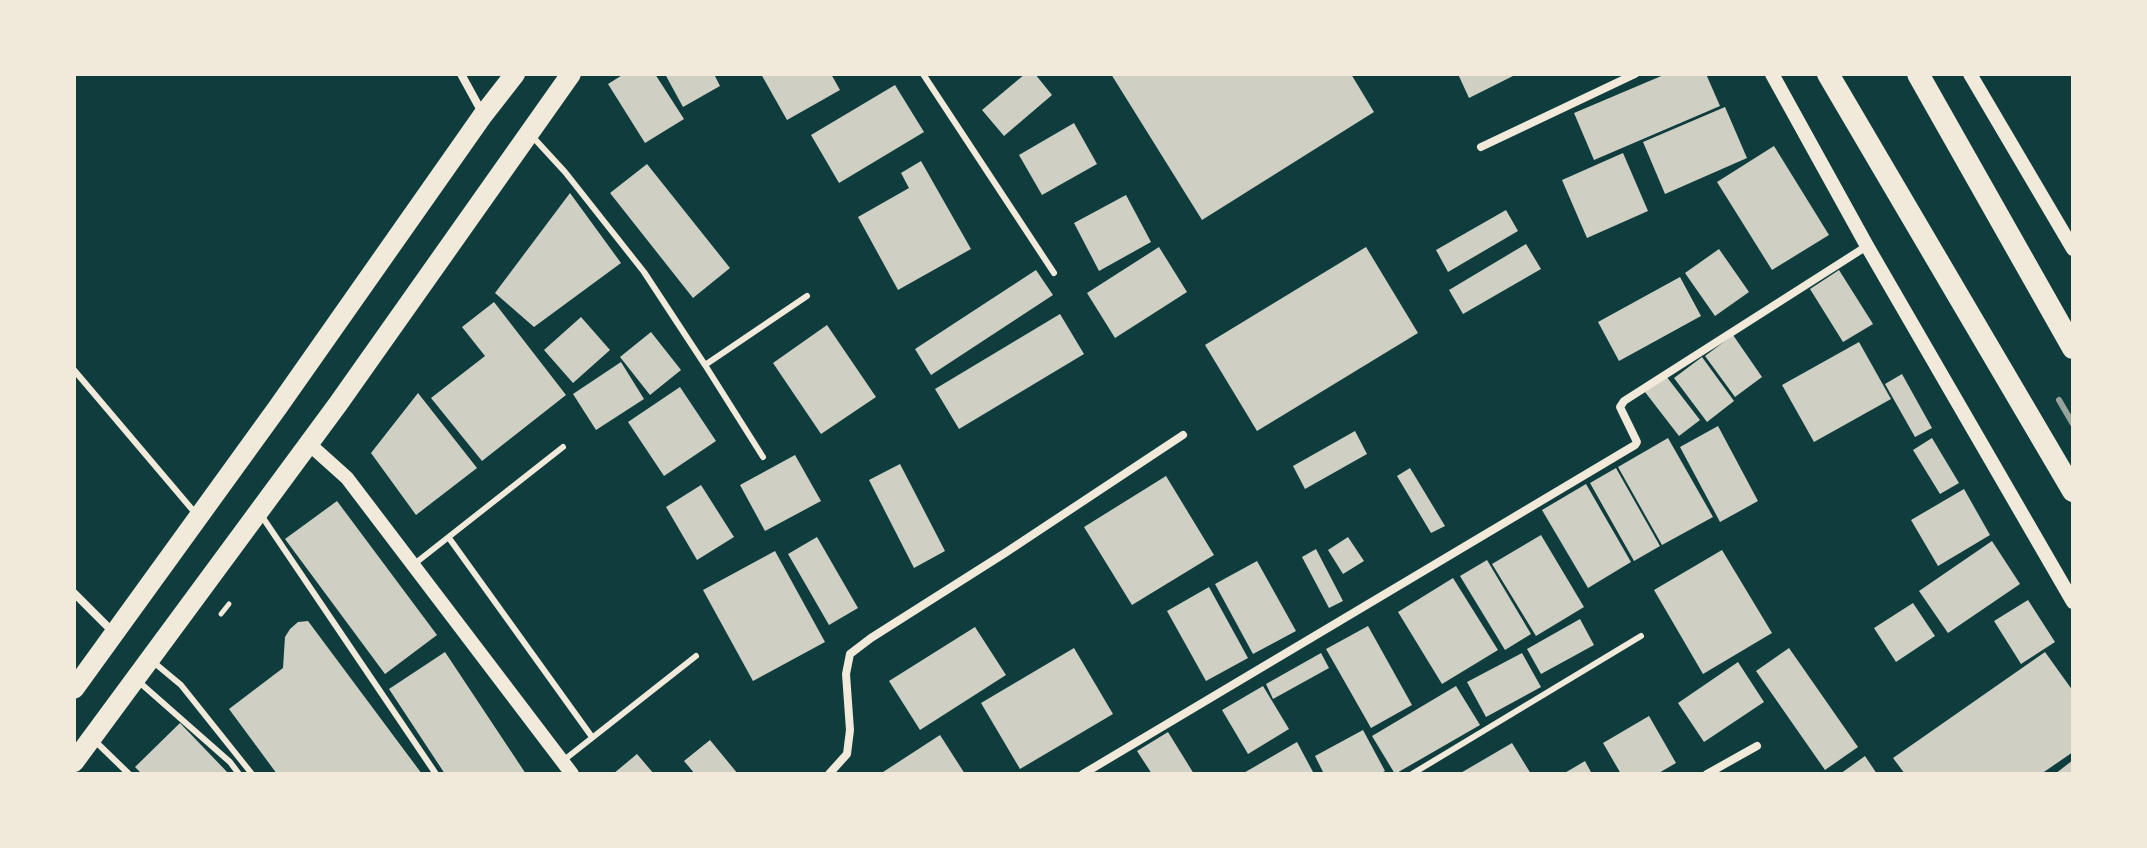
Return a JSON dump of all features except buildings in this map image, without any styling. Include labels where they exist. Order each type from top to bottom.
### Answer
[{"type":"highway","points":[[1828,74],[2073,491]]},
{"type":"highway","points":[[1918,74],[2073,348]]},
{"type":"main road","points":[[74,689],[515,74]]},
{"type":"main road","points":[[74,762],[436,266],[571,74]]},
{"type":"street","points":[[461,74],[483,115]]},
{"type":"street","points":[[1481,147],[1635,74]]},
{"type":"street","points":[[1772,74],[1867,246],[2073,602]]},
{"type":"street","points":[[1970,74],[2073,249]]},
{"type":"street","points":[[1083,774],[1635,445],[1637,442],[1620,407],[1624,401],[1867,246]]},
{"type":"street","points":[[829,774],[847,754],[850,730],[846,674],[850,654],[1183,435]]},
{"type":"street","points":[[308,443],[347,478],[572,774]]},
{"type":"street","points":[[74,593],[115,634]]},
{"type":"street","points":[[1707,774],[1757,746]]},
{"type":"lane","points":[[923,74],[1054,273]]},
{"type":"lane","points":[[528,132],[565,172],[644,272],[763,457]]},
{"type":"lane","points":[[705,365],[807,296]]},
{"type":"lane","points":[[74,370],[198,517]]},
{"type":"lane","points":[[413,565],[563,447]]},
{"type":"lane","points":[[259,511],[436,774]]},
{"type":"lane","points":[[449,538],[592,737]]},
{"type":"lane","points":[[1412,774],[1641,636]]},
{"type":"lane","points":[[562,762],[696,656]]},
{"type":"lane","points":[[150,659],[181,685],[252,774]]},
{"type":"lane","points":[[136,679],[230,762],[239,774]]},
{"type":"lane","points":[[92,738],[129,774]]},
{"type":"path","points":[[221,614],[229,604]]},
{"type":"railway","points":[[2059,400],[2073,424]]}]
